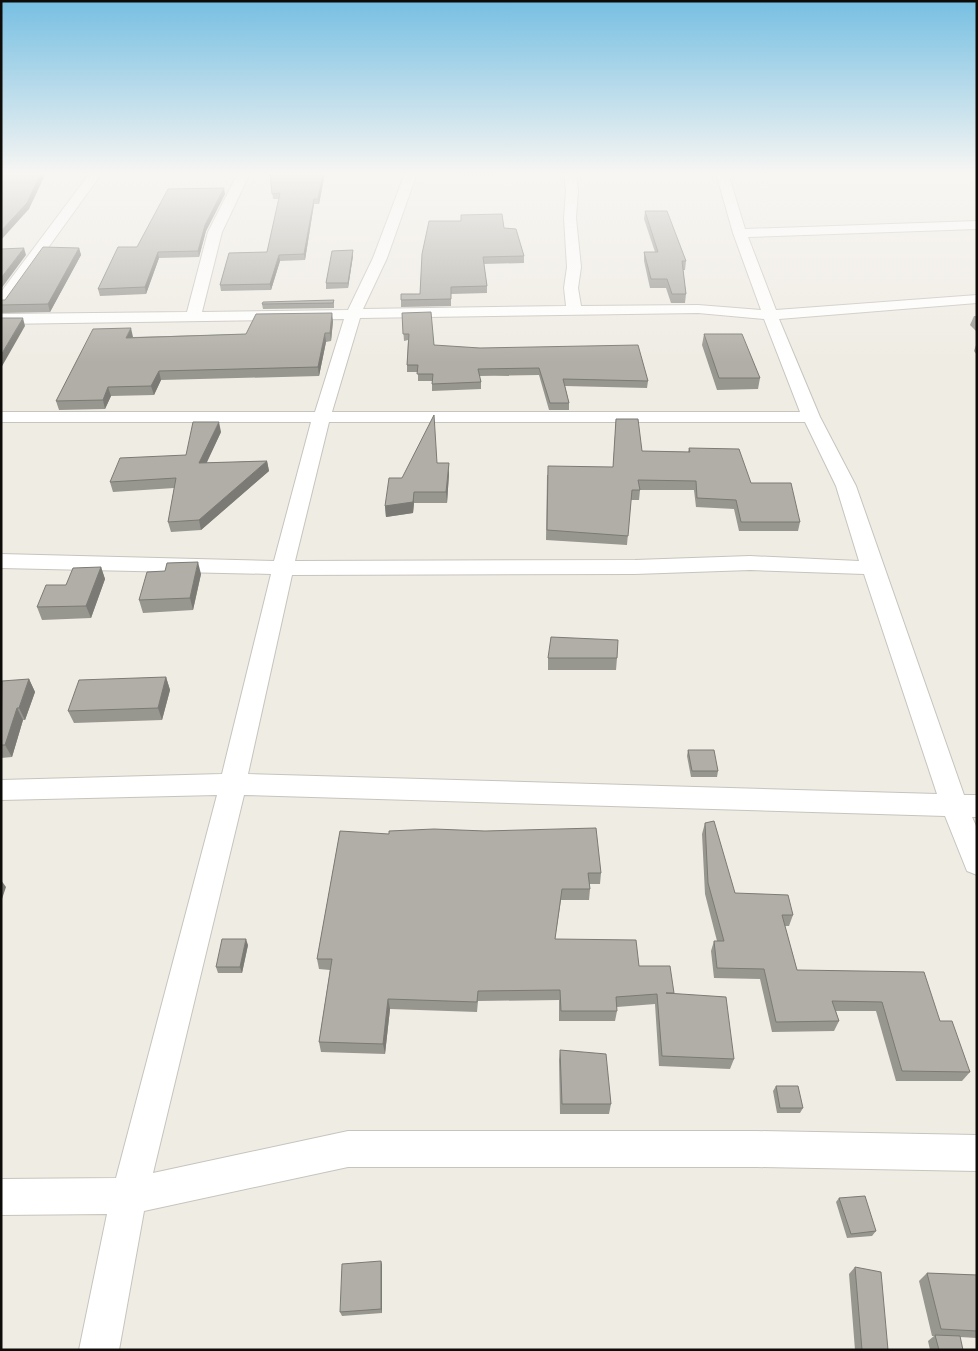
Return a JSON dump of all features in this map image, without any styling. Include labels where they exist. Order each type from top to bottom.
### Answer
[{"type":"street","points":[[1,303],[50,236]]},
{"type":"street","points":[[194,315],[215,236]]},
{"type":"street","points":[[99,1350],[129,1196],[233,784],[283,568],[321,419],[354,312],[380,258],[388,236]]},
{"type":"street","points":[[572,236],[574,266],[571,288],[574,311]]},
{"type":"street","points":[[741,236],[811,417],[846,486],[873,568],[966,806],[977,863]]},
{"type":"street","points":[[1,319],[354,312],[698,309],[770,314],[977,299]]},
{"type":"street","points":[[1,417],[321,419],[811,417]]},
{"type":"street","points":[[1,561],[283,568],[636,566],[750,563],[873,568]]},
{"type":"street","points":[[1,790],[233,784],[966,806]]},
{"type":"street","points":[[1,1197],[129,1196],[348,1149],[757,1149],[977,1153]]},
{"type":"building","points":[[143,236],[202,236],[198,251],[158,252],[145,287],[98,289],[118,247],[137,247]]},
{"type":"building","points":[[271,236],[307,236],[304,254],[279,255],[270,284],[220,285],[229,253],[267,252]]},
{"type":"building","points":[[426,236],[518,236],[524,256],[483,257],[487,286],[451,287],[451,299],[401,300],[401,294],[420,294],[422,254]]},
{"type":"building","points":[[653,236],[677,236],[686,261],[682,261],[686,294],[672,294],[667,279],[651,279],[644,252],[658,252]]},
{"type":"building","points":[[43,247],[79,248],[48,304],[1,305],[1,300],[5,300]]},
{"type":"building","points":[[24,248],[1,278],[1,249]]},
{"type":"building","points":[[353,250],[348,283],[326,283],[332,251]]},
{"type":"building","points":[[334,300],[333,303],[262,304],[263,302]]},
{"type":"building","points":[[431,312],[434,345],[480,348],[638,345],[648,381],[563,379],[569,403],[550,403],[539,368],[478,369],[481,382],[432,384],[433,374],[417,374],[418,365],[407,365],[409,334],[403,334],[402,313]]},
{"type":"building","points":[[332,313],[330,333],[325,333],[318,367],[159,371],[151,386],[108,387],[103,400],[56,401],[93,329],[131,328],[126,338],[246,334],[256,314]]},
{"type":"building","points":[[1,318],[23,318],[1,355]]},
{"type":"building","points":[[704,334],[742,334],[760,378],[719,378]]},
{"type":"building","points":[[434,415],[437,463],[449,463],[446,492],[414,492],[413,502],[385,506],[389,478],[402,478]]},
{"type":"building","points":[[616,419],[638,419],[642,451],[690,452],[689,448],[739,449],[751,483],[791,483],[800,522],[741,522],[736,500],[697,498],[696,481],[638,480],[640,490],[632,490],[628,536],[547,530],[548,466],[613,467]]},
{"type":"building","points":[[193,422],[219,422],[199,463],[267,461],[199,520],[168,522],[176,478],[110,482],[120,458],[186,455]]},
{"type":"building","points":[[198,562],[190,598],[139,600],[147,572],[165,571],[167,563]]},
{"type":"building","points":[[101,567],[86,606],[37,607],[46,585],[66,585],[73,568]]},
{"type":"building","points":[[551,637],[618,640],[617,658],[548,658]]},
{"type":"building","points":[[166,677],[158,708],[68,711],[79,680]]},
{"type":"building","points":[[29,679],[5,745],[1,745],[2,681]]},
{"type":"building","points":[[688,750],[714,750],[718,771],[692,771]]},
{"type":"building","points":[[714,821],[735,893],[788,895],[793,915],[782,915],[797,970],[924,972],[940,1021],[952,1021],[970,1072],[902,1071],[882,1002],[832,1001],[839,1021],[776,1022],[764,969],[717,968],[714,941],[724,941],[708,883],[705,823]]},
{"type":"building","points":[[596,828],[601,873],[588,873],[590,889],[562,889],[555,939],[636,940],[639,966],[670,966],[674,993],[666,993],[726,997],[734,1059],[662,1056],[657,994],[616,997],[617,1011],[561,1011],[560,990],[478,991],[477,1002],[388,999],[383,1044],[319,1042],[332,959],[317,959],[340,831],[389,834],[389,831],[434,829],[485,831]]},
{"type":"building","points":[[222,939],[246,939],[240,967],[216,967]]},
{"type":"building","points":[[560,1050],[606,1054],[611,1104],[562,1104]]},
{"type":"building","points":[[776,1086],[798,1086],[803,1108],[780,1108]]},
{"type":"building","points":[[865,1196],[876,1231],[851,1234],[839,1198]]},
{"type":"building","points":[[381,1261],[381,1309],[340,1312],[342,1264]]},
{"type":"building","points":[[855,1267],[881,1272],[888,1350],[862,1350]]},
{"type":"building","points":[[927,1273],[977,1275],[977,1331],[941,1329]]},
{"type":"building","points":[[935,1335],[960,1336],[963,1350],[939,1350]]}]
